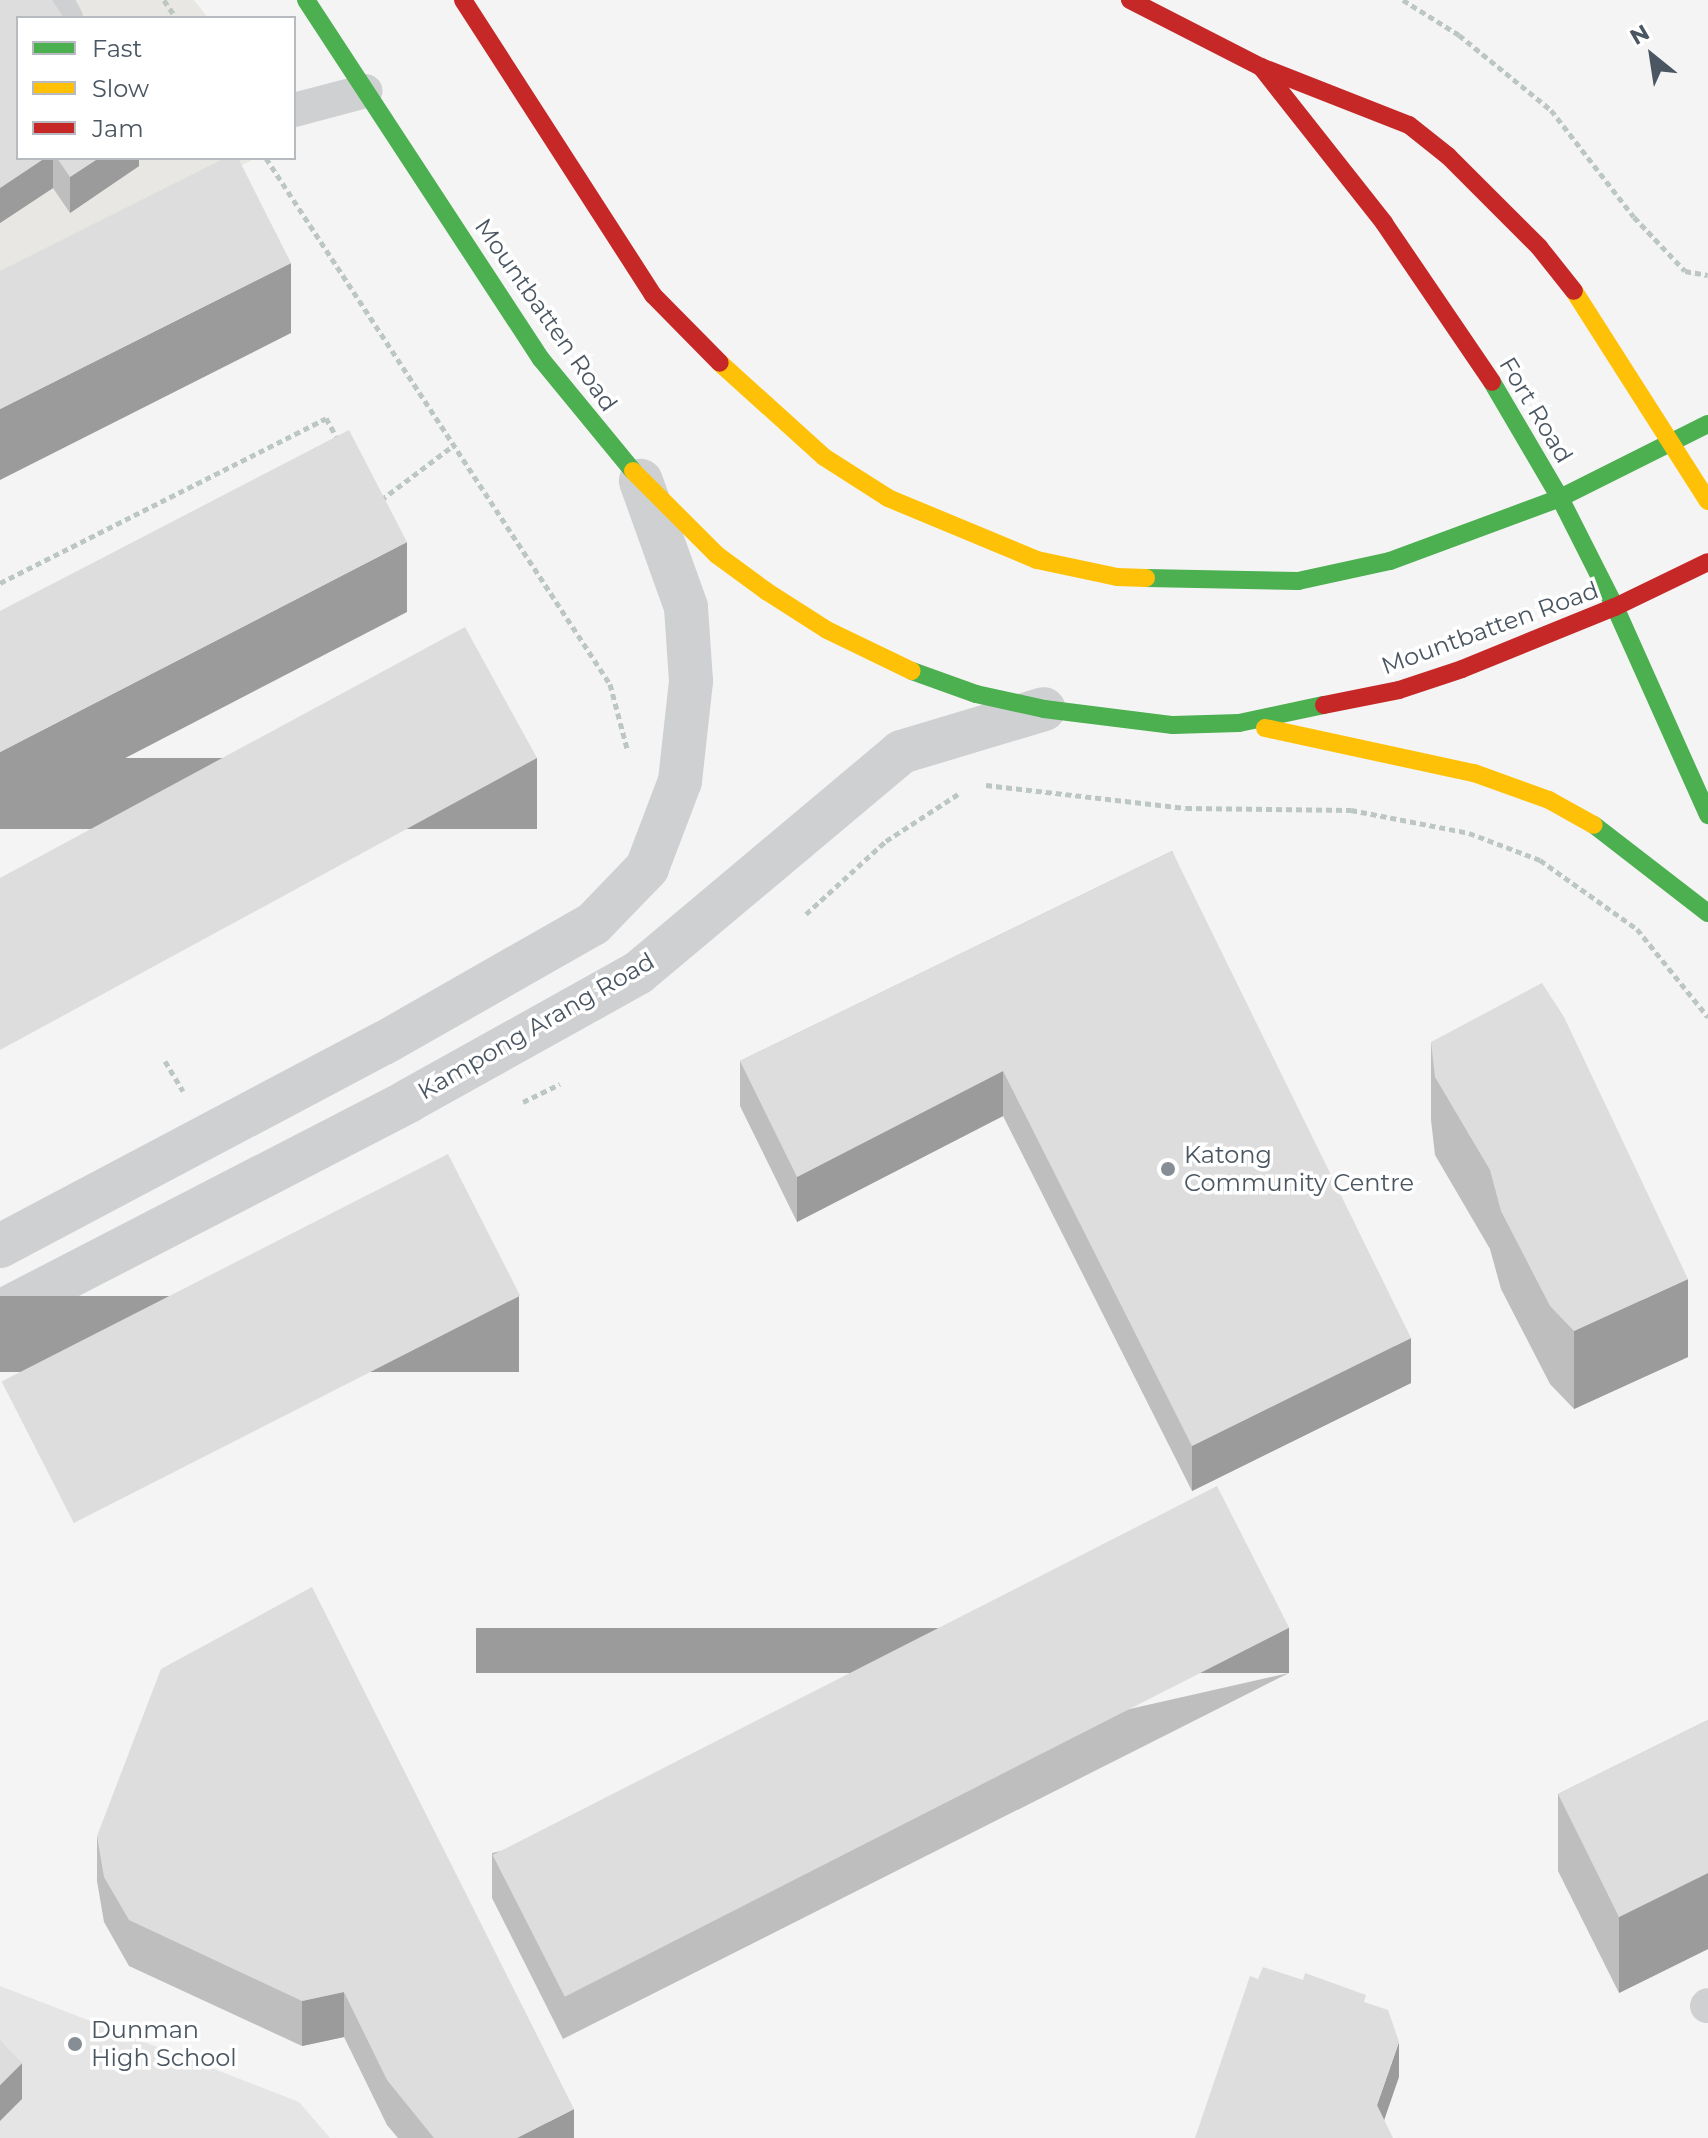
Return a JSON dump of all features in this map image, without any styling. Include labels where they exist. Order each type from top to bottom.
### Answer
[{"type":"main road","name":"Mountbatten Road","points":[[306,0],[541,359],[641,481],[717,555],[827,630],[976,694],[1044,709],[1173,725],[1239,723],[1399,690],[1615,607],[1708,562]]},
{"type":"main road","points":[[463,0],[653,295],[763,407],[824,457],[888,498],[1037,560],[1117,577],[1233,583],[1298,581],[1390,561],[1560,498],[1708,424]]},
{"type":"main road","name":"Fort Road","points":[[1130,0],[1261,67],[1409,125],[1471,176],[1539,247],[1593,314],[1708,501]]},
{"type":"main road","name":"Fort Road","points":[[1261,67],[1433,293],[1560,498],[1615,607],[1708,815]]},
{"type":"main road","points":[[1239,723],[1474,773],[1549,800],[1614,836],[1708,913]]},
{"type":"street","points":[[0,1246],[384,1043],[568,939],[593,924],[647,868],[680,781],[691,681],[686,607],[641,481]]},
{"type":"street","name":"Kampong Arang Road","points":[[0,1312],[408,1101],[638,973],[901,752],[1044,709]]},
{"type":"lane","points":[[296,109],[366,91]]},
{"type":"path","points":[[1403,0],[1459,35],[1551,110],[1634,217],[1685,271],[1708,275]]},
{"type":"path","points":[[267,160],[610,684],[629,766]]},
{"type":"path","points":[[0,583],[326,418],[340,443]]},
{"type":"path","points":[[373,506],[454,445]]},
{"type":"path","points":[[980,784],[1186,808],[1351,810],[1469,833],[1540,860],[1637,929],[1708,1017]]},
{"type":"path","points":[[806,914],[886,841],[938,803],[966,790]]},
{"type":"path","points":[[165,1061],[188,1099]]},
{"type":"shaded area","points":[[0,0],[194,0],[206,16],[16,16],[16,160],[252,160],[0,286]]},
{"type":"shaded area","name":"Dunman High School","points":[[0,1986],[299,2102],[330,2138],[0,2138]]},
{"type":"building","points":[[0,0],[52,0],[63,16],[16,16],[16,160],[42,160],[0,188]]},
{"type":"building","points":[[58,160],[96,160],[70,177]]},
{"type":"building","points":[[221,160],[239,160],[291,263],[0,409],[0,271]]},
{"type":"building","points":[[349,430],[407,542],[0,752],[0,611]]},
{"type":"building","points":[[465,627],[537,758],[0,1050],[0,878]]},
{"type":"building","name":"Katong Community Centre","points":[[1172,851],[1411,1338],[1192,1446],[1003,1071],[797,1177],[740,1061]]},
{"type":"building","points":[[1542,983],[1564,1017],[1688,1279],[1574,1331],[1550,1306],[1501,1211],[1490,1170],[1435,1077],[1431,1042]]},
{"type":"building","points":[[448,1154],[520,1296],[74,1523],[2,1381]]},
{"type":"building","points":[[1217,1486],[1289,1628],[565,1997],[493,1855]]},
{"type":"building","points":[[312,1587],[574,2109],[517,2138],[434,2138],[387,2080],[344,1992],[302,2001],[129,1920],[104,1877],[97,1836],[161,1669]]},
{"type":"building","points":[[1708,1720],[1708,1873],[1619,1917],[1558,1794]]},
{"type":"building","points":[[1263,1967],[1303,1980],[1305,1973],[1366,1995],[1364,2002],[1388,2010],[1399,2042],[1377,2105],[1393,2138],[1195,2138],[1250,1976],[1258,1979]]},
{"type":"building","points":[[0,2040],[22,2063],[0,2085]]},
{"type":"traffic: fast","points":[[306,0],[541,359],[633,471]]},
{"type":"traffic: fast","points":[[1492,382],[1560,498],[1615,607],[1708,815]]},
{"type":"traffic: fast","points":[[1146,578],[1298,581],[1390,561],[1560,498],[1708,424]]},
{"type":"traffic: fast","points":[[912,671],[976,694],[1044,709],[1173,725],[1239,723],[1324,705]]},
{"type":"traffic: fast","points":[[1594,825],[1708,913]]},
{"type":"traffic: slow","points":[[1574,291],[1708,501]]},
{"type":"traffic: slow","points":[[720,363],[824,457],[888,498],[1037,560],[1117,577],[1146,578]]},
{"type":"traffic: slow","points":[[633,471],[717,555],[766,591],[827,630],[912,671]]},
{"type":"traffic: slow","points":[[1265,728],[1474,773],[1549,800],[1594,825]]},
{"type":"traffic: jam","points":[[463,0],[653,295],[720,363]]},
{"type":"traffic: jam","points":[[1130,0],[1261,67],[1409,125],[1448,156],[1539,247],[1574,291]]},
{"type":"traffic: jam","points":[[1261,67],[1384,223],[1492,382]]},
{"type":"traffic: jam","points":[[1324,705],[1399,690],[1462,669],[1615,607],[1708,562]]},
{"type":"place","name":"Katong Community Centre","points":[[1168,1169]]},
{"type":"place","name":"Dunman High School","points":[[75,2044]]}]
